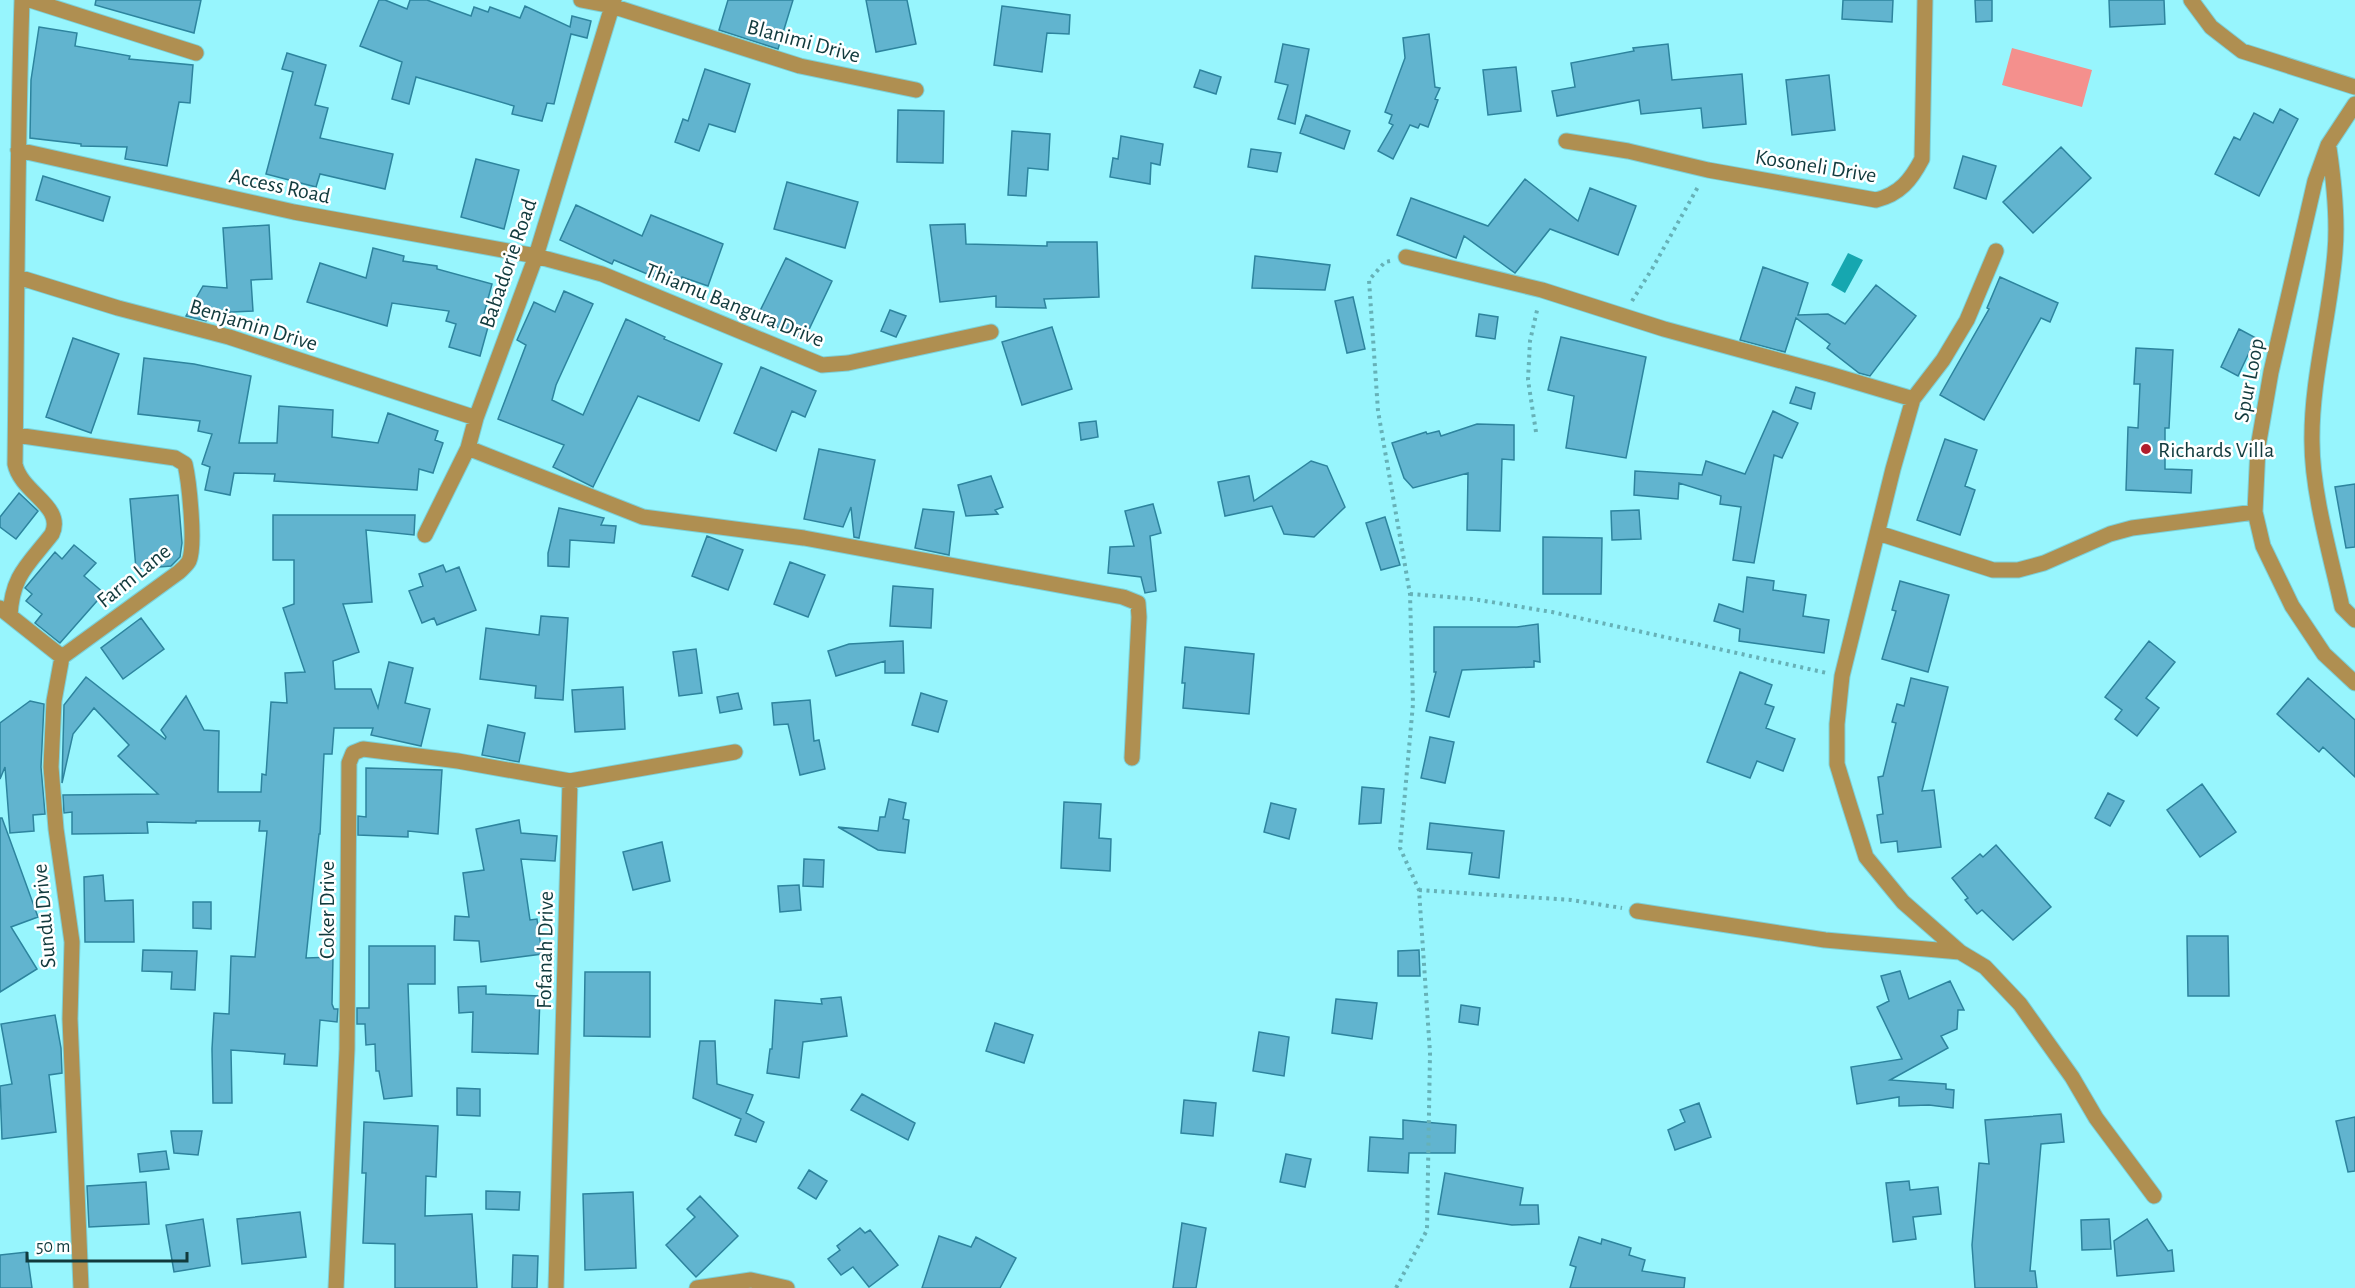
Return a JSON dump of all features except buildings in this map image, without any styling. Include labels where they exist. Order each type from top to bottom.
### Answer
[{"type":"street","points":[[22,0],[18,150],[17,473],[30,491],[50,509],[55,518],[56,527],[17,578],[5,612],[62,657]]},
{"type":"street","points":[[30,0],[196,53]]},
{"type":"street","name":"Blanimi Drive","points":[[581,0],[613,3],[800,66],[916,90]]},
{"type":"street","name":"Kosoneli Drive","points":[[1566,141],[1628,151],[1708,170],[1876,200],[1889,196],[1903,188],[1922,159],[1925,0]]},
{"type":"street","points":[[2192,0],[2211,27],[2242,51],[2355,87]]},
{"type":"street","name":"Babadorie Road","points":[[425,535],[468,447],[476,418],[536,256],[613,3]]},
{"type":"street","name":"Spur Loop","points":[[2355,104],[2328,145],[2315,181],[2271,372],[2258,447],[2255,512],[2263,546],[2292,606],[2324,654],[2355,683]]},
{"type":"street","points":[[2328,145],[2335,188],[2335,250],[2316,382],[2312,442],[2314,477],[2342,607],[2355,620]]},
{"type":"street","name":"Access Road","points":[[18,150],[294,212],[536,256]]},
{"type":"street","points":[[1996,250],[1967,320],[1943,360],[1913,399],[1903,431],[1842,676],[1837,724],[1838,764],[1866,857],[1903,902],[1960,952],[1985,967],[2020,1004],[2072,1077],[2096,1118],[2154,1196]]},
{"type":"street","name":"Thiamu Bangura Drive","points":[[536,256],[602,274],[822,365],[848,363],[991,332]]},
{"type":"street","points":[[1406,257],[1542,290],[1622,316],[1913,399]]},
{"type":"street","name":"Benjamin Drive","points":[[18,277],[118,308],[230,337],[476,418]]},
{"type":"street","name":"Farm Lane","points":[[16,435],[175,458],[185,464],[190,505],[189,561],[179,572],[62,657]]},
{"type":"street","points":[[468,447],[643,517],[804,538],[1123,597],[1137,603],[1139,617],[1132,758]]},
{"type":"street","points":[[1878,533],[1984,568],[2018,570],[2044,564],[2110,534],[2132,528],[2255,512]]},
{"type":"street","name":"Sundu Drive","points":[[62,657],[54,701],[51,767],[56,829],[72,942],[70,1019],[81,1288]]},
{"type":"street","name":"Coker Drive","points":[[336,1288],[347,1049],[349,763],[353,753],[363,749],[458,761],[570,781]]},
{"type":"street","points":[[570,781],[735,752]]},
{"type":"street","name":"Fofanah Drive","points":[[556,1288],[570,781]]},
{"type":"street","points":[[1637,911],[1825,940],[1960,952]]},
{"type":"street","points":[[697,1288],[751,1280],[787,1288]]},
{"type":"path","points":[[1622,316],[1652,269],[1708,170]]},
{"type":"path","points":[[1396,1288],[1427,1230],[1430,1053],[1419,890],[1401,848],[1413,704],[1410,594],[1378,411],[1369,280],[1385,262],[1406,257]]},
{"type":"path","points":[[1536,432],[1528,380],[1530,341],[1542,290]]},
{"type":"path","points":[[1410,594],[1473,599],[1552,612],[1842,676]]},
{"type":"path","points":[[1419,890],[1571,900],[1637,911]]},
{"type":"shaded area","points":[[2012,48],[2092,70],[2082,107],[2002,85]]},
{"type":"water","points":[[1848,253],[1863,260],[1845,293],[1831,285]]},
{"type":"place","name":"Richards Villa","points":[[2146,449]]}]
